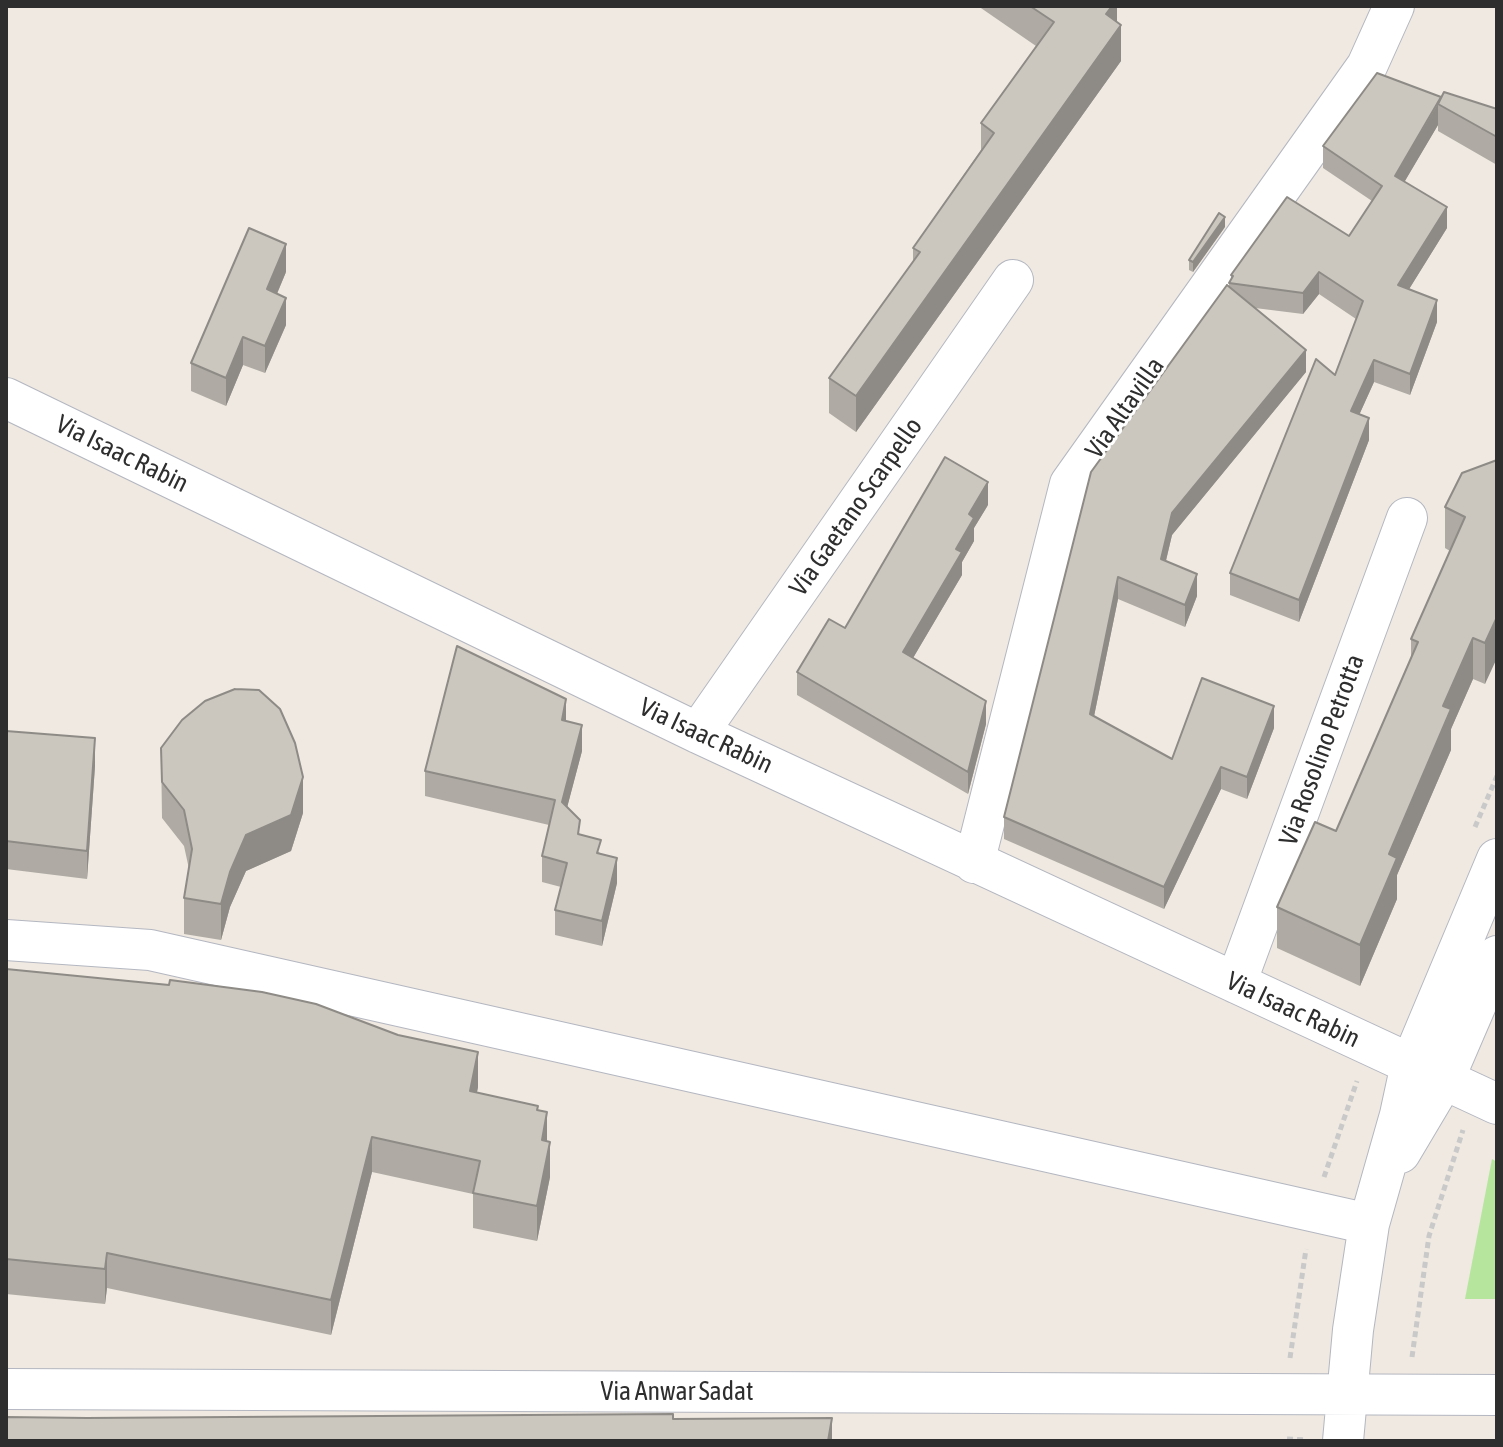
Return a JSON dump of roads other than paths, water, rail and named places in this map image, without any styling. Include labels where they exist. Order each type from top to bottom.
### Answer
[{"type":"street","name":"Via Altavilla","points":[[974,863],[1070,484],[1367,66],[1394,6]]},
{"type":"street","name":"Via Gaetano Scarpello","points":[[698,733],[1013,280]]},
{"type":"street","name":"Via Isaac Rabin","points":[[6,398],[698,733],[1458,1086]]},
{"type":"street","name":"Via Rosolino Petrotta","points":[[1236,983],[1407,518]]},
{"type":"street","points":[[1458,1086],[1497,859]]},
{"type":"street","points":[[6,940],[150,950],[1369,1224]]},
{"type":"street","points":[[1343,1441],[1353,1330],[1369,1224],[1383,1180],[1458,1086],[1497,956]]},
{"type":"street","name":"Via Anwar Sadat","points":[[6,1389],[1497,1395]]}]
